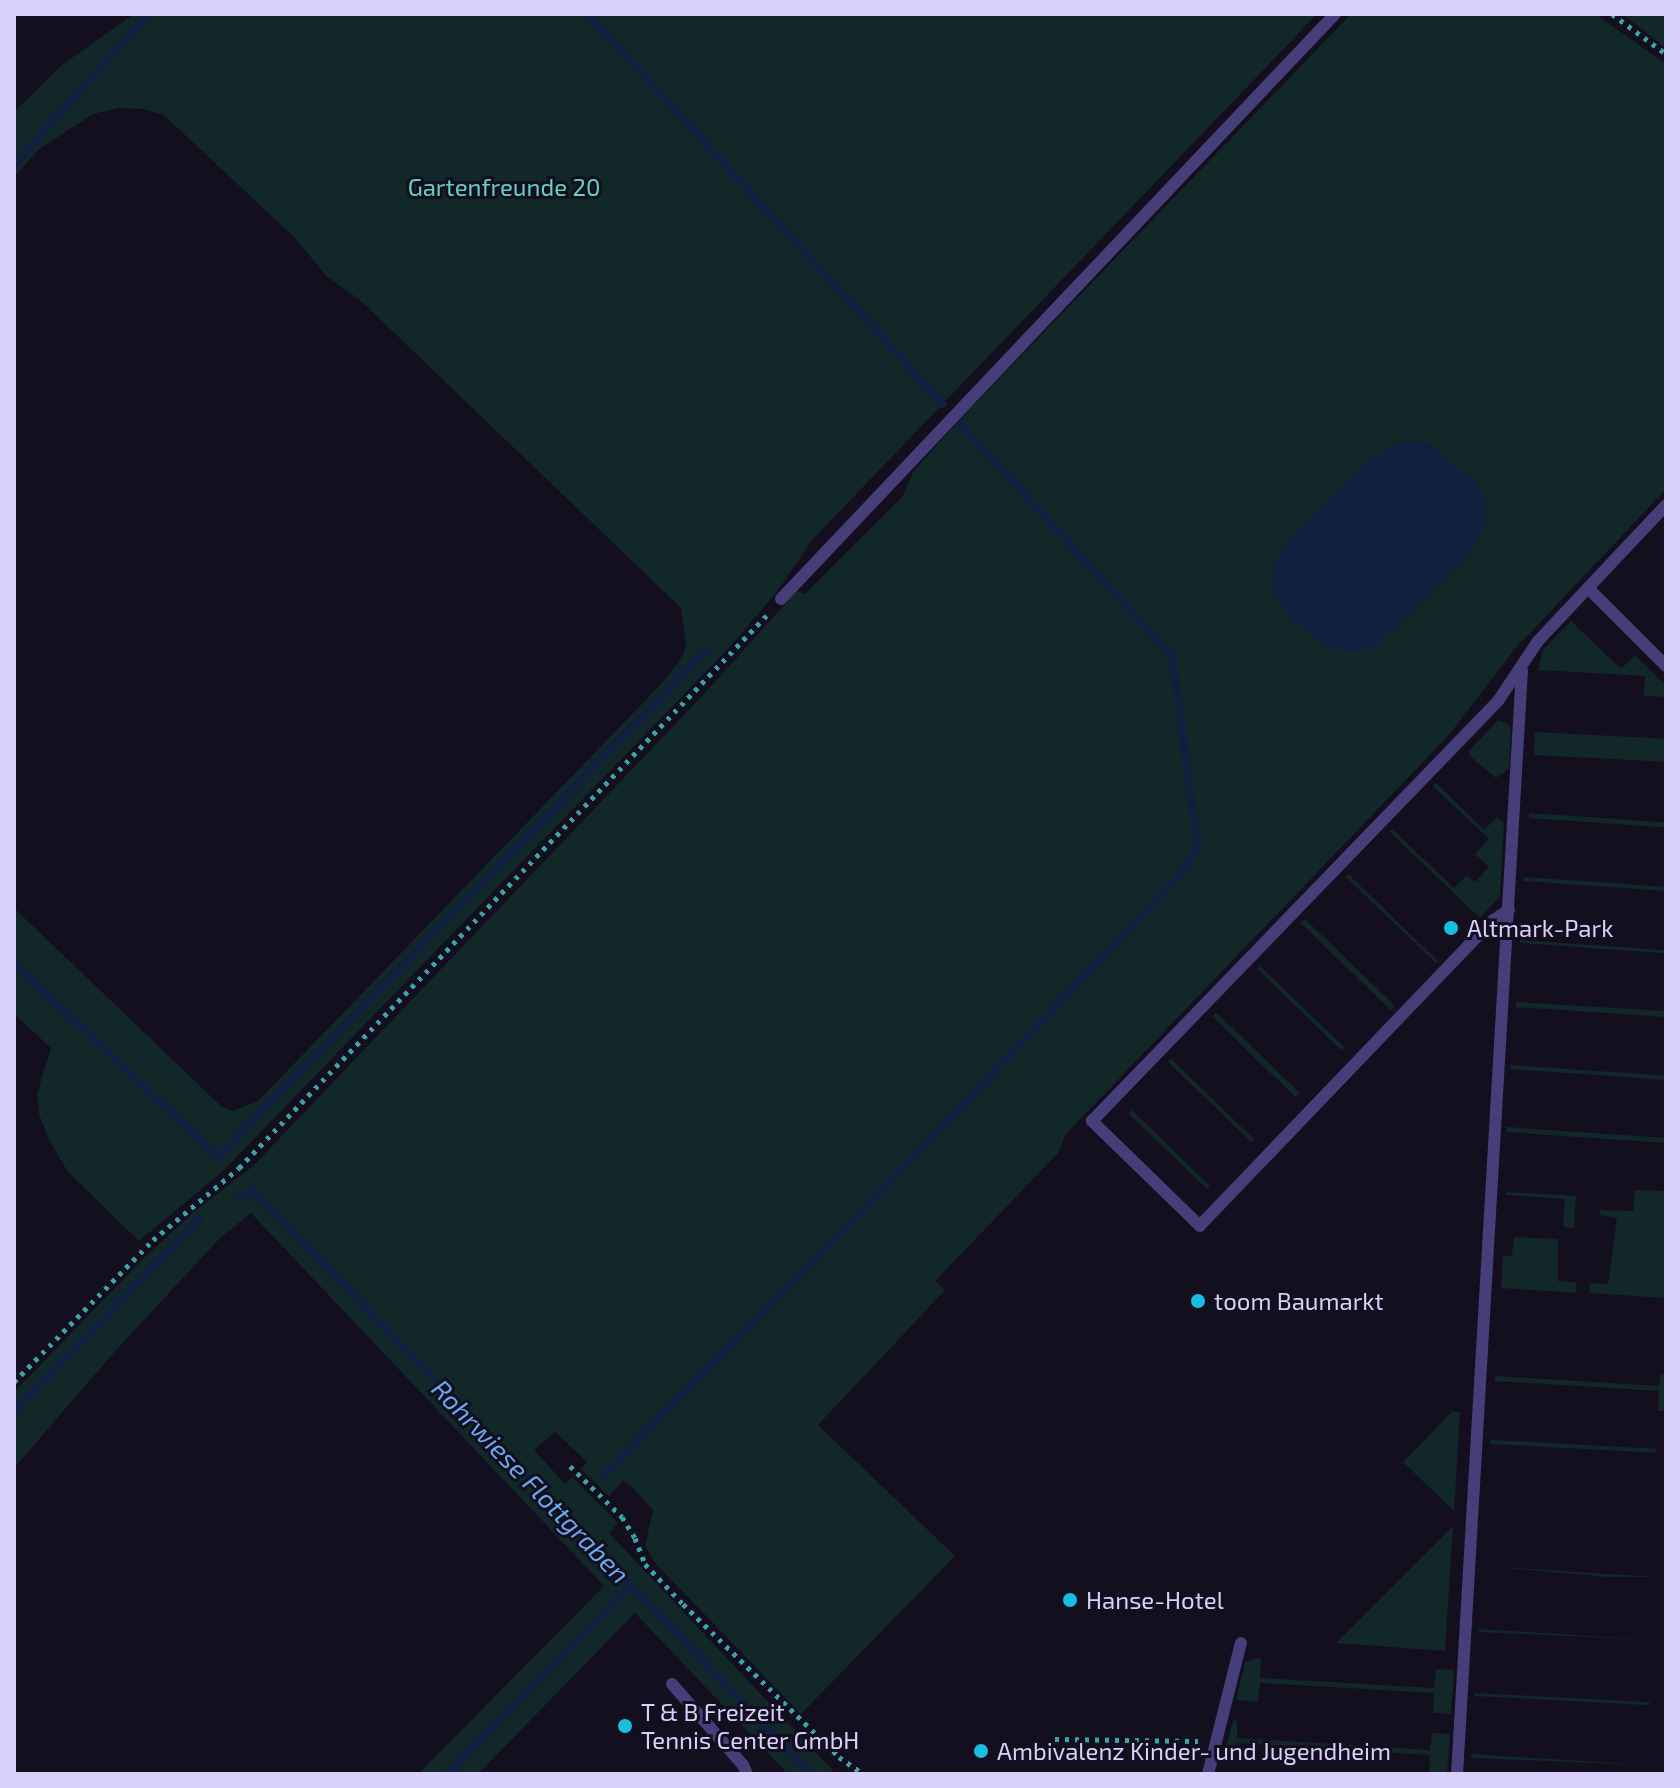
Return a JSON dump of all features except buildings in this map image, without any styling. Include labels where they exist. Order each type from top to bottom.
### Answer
[{"type":"lane","points":[[781,599],[1335,14]]},
{"type":"lane","points":[[1509,910],[1492,921],[1200,1226],[1092,1121],[1458,744],[1523,668],[1538,641],[1666,505]]},
{"type":"lane","points":[[1588,588],[1666,666]]},
{"type":"lane","points":[[1457,1774],[1523,668]]},
{"type":"lane","points":[[1208,1774],[1241,1643]]},
{"type":"lane","points":[[672,1684],[743,1765],[747,1774]]},
{"type":"path","points":[[1612,14],[1666,54]]},
{"type":"path","points":[[14,1382],[153,1240],[239,1168],[781,599]]},
{"type":"path","points":[[570,1466],[622,1517],[645,1564],[673,1594],[839,1757],[863,1774]]},
{"type":"path","points":[[1055,1739],[1215,1741]]},
{"type":"green space","name":"Gartenfreunde 20","points":[[134,14],[1317,14],[813,539],[776,593],[726,651],[222,1172],[139,1241],[68,1172],[50,1142],[39,1114],[37,1094],[51,1048],[14,1014],[14,908],[222,1107],[233,1111],[258,1101],[665,680],[683,655],[686,644],[681,608],[360,300],[326,276],[296,239],[164,115],[144,109],[119,108],[93,114],[38,150],[14,177],[14,112],[62,65]]},
{"type":"green space","points":[[1351,14],[1595,14],[1666,64],[1666,489],[1515,649],[1448,736],[1065,1135],[1059,1152],[935,1281],[945,1290],[818,1425],[955,1556],[801,1714],[656,1564],[645,1546],[653,1510],[633,1488],[623,1481],[609,1496],[581,1469],[587,1462],[555,1432],[534,1450],[565,1484],[572,1477],[618,1523],[609,1533],[836,1774],[788,1774],[635,1613],[478,1774],[418,1774],[604,1586],[251,1213],[221,1237],[117,1349],[14,1468],[14,1392],[148,1254],[195,1211],[253,1166],[704,694],[797,591],[805,594],[903,496],[914,470],[971,408]]},
{"type":"green space","points":[[1622,14],[1660,14],[1666,19],[1666,48]]},
{"type":"green space","points":[[1571,621],[1621,669],[1635,655],[1666,686],[1666,697],[1644,696],[1645,676],[1538,670],[1543,650]]},
{"type":"green space","points":[[1498,720],[1508,724],[1511,730],[1509,769],[1496,778],[1471,757],[1469,751]]},
{"type":"green space","points":[[1535,732],[1666,739],[1665,762],[1534,755]]},
{"type":"green space","points":[[1436,783],[1484,830],[1497,817],[1504,823],[1500,896],[1480,918],[1389,831],[1392,829],[1454,888],[1467,875],[1475,882],[1489,867],[1475,854],[1489,839],[1433,786]]},
{"type":"green space","points":[[1529,813],[1666,823],[1665,828],[1529,818]]},
{"type":"green space","points":[[1348,874],[1438,961],[1436,963],[1346,877]]},
{"type":"green space","points":[[1524,877],[1666,887],[1665,891],[1524,881]]},
{"type":"green space","points":[[1305,919],[1395,1006],[1391,1010],[1301,923]]},
{"type":"green space","points":[[1520,940],[1666,950],[1665,953],[1520,943]]},
{"type":"green space","points":[[1260,966],[1344,1047],[1341,1050],[1257,969]]},
{"type":"green space","points":[[1516,1002],[1666,1011],[1666,1017],[1516,1007]]},
{"type":"green space","points":[[1216,1012],[1300,1093],[1296,1098],[1212,1016]]},
{"type":"green space","points":[[1171,1059],[1254,1140],[1252,1142],[1168,1062]]},
{"type":"green space","points":[[1511,1065],[1666,1076],[1665,1080],[1511,1069]]},
{"type":"green space","points":[[1132,1110],[1210,1186],[1207,1189],[1129,1114]]},
{"type":"green space","points":[[1507,1127],[1666,1138],[1665,1143],[1507,1132]]},
{"type":"green space","points":[[1635,1190],[1666,1191],[1666,1298],[1589,1293],[1590,1283],[1608,1284],[1617,1218],[1600,1215],[1600,1210],[1633,1211]]},
{"type":"green space","points":[[1506,1192],[1576,1196],[1574,1228],[1563,1227],[1565,1199],[1506,1195]]},
{"type":"green space","points":[[1514,1237],[1558,1239],[1558,1281],[1576,1282],[1576,1293],[1501,1288],[1503,1256],[1512,1256]]},
{"type":"green space","points":[[1661,1373],[1666,1374],[1666,1411],[1658,1411],[1659,1391],[1494,1381],[1495,1376],[1659,1386]]},
{"type":"green space","points":[[1452,1412],[1460,1412],[1454,1511],[1403,1462]]},
{"type":"green space","points":[[1491,1440],[1656,1449],[1656,1453],[1491,1444]]},
{"type":"green space","points":[[1453,1526],[1445,1651],[1336,1643]]},
{"type":"green space","points":[[1483,1566],[1609,1574],[1658,1577],[1609,1577]]},
{"type":"green space","points":[[1479,1629],[1654,1640],[1479,1632]]},
{"type":"green space","points":[[1261,1659],[1260,1678],[1434,1688],[1436,1669],[1454,1670],[1451,1714],[1433,1713],[1434,1693],[1260,1683],[1258,1702],[1236,1700],[1245,1662]]},
{"type":"green space","points":[[1475,1693],[1650,1702],[1650,1705],[1475,1696]]},
{"type":"green space","points":[[1233,1720],[1237,1721],[1237,1738],[1430,1750],[1432,1733],[1450,1734],[1447,1774],[1429,1774],[1430,1755],[1236,1743],[1235,1762],[1222,1763]]},
{"type":"green space","points":[[1471,1754],[1646,1765],[1471,1758]]},
{"type":"water","points":[[1402,441],[1429,444],[1475,481],[1485,498],[1486,525],[1468,556],[1377,646],[1354,652],[1329,648],[1288,617],[1273,591],[1275,561],[1291,537],[1372,458]]},
{"type":"waterway","points":[[14,165],[148,14]]},
{"type":"waterway","points":[[588,14],[943,404]]},
{"type":"waterway","points":[[603,1476],[885,1187],[1180,875],[1198,847],[1172,656],[961,425]]},
{"type":"waterway","points":[[218,1157],[707,650]]},
{"type":"waterway","name":"Rohrwiese Flottgraben","points":[[14,963],[219,1158]]},
{"type":"waterway","name":"Rohrwiese Flottgraben","points":[[252,1189],[811,1774]]},
{"type":"waterway","points":[[239,1195],[256,1194]]},
{"type":"waterway","points":[[14,1412],[200,1219]]},
{"type":"waterway","points":[[447,1774],[631,1585]]},
{"type":"place","name":"Altmark-Park","points":[[1451,928]]},
{"type":"place","name":"toom Baumarkt","points":[[1198,1301]]},
{"type":"place","name":"Hanse-Hotel","points":[[1070,1600]]},
{"type":"place","name":"T & B Freizeit Tennis Center GmbH","points":[[625,1726]]},
{"type":"place","name":"Ambivalenz Kinder- und Jugendheim","points":[[981,1751]]}]
